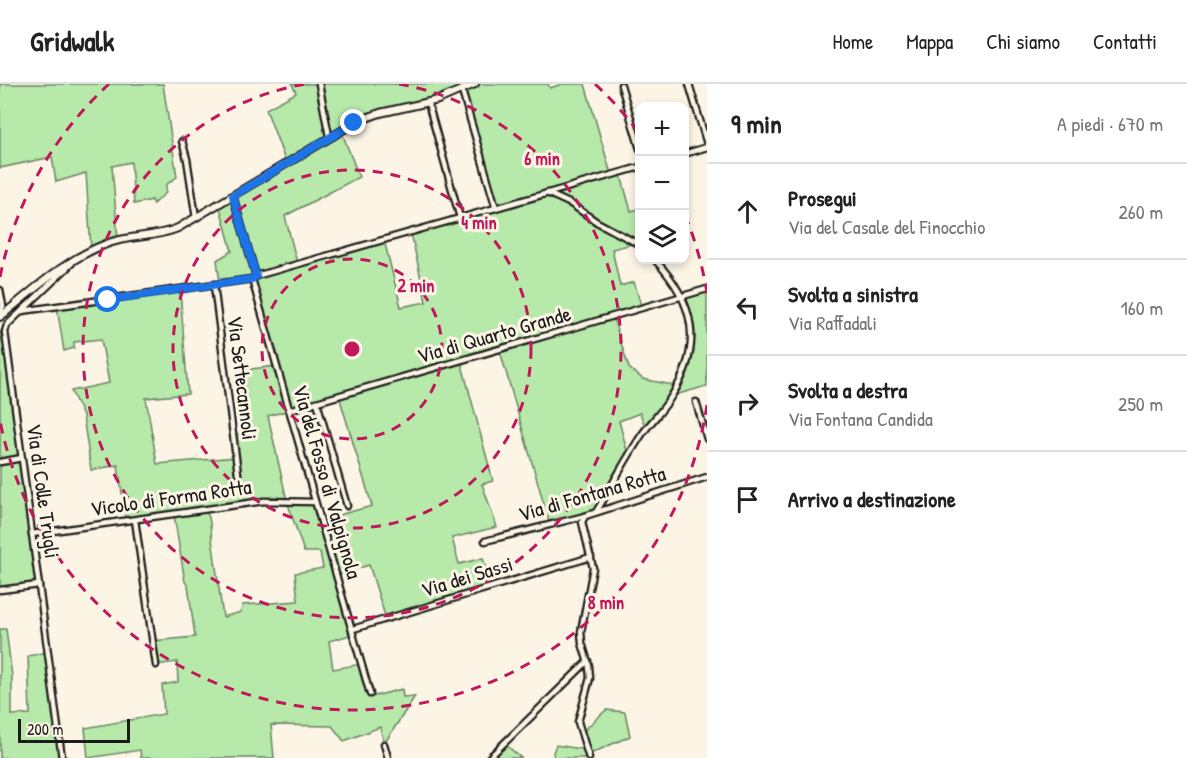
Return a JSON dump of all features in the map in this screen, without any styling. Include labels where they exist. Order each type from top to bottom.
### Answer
[{"type":"main road","points":[[0,316],[48,277],[76,258],[113,242],[172,230],[233,196],[329,136],[371,116],[428,103],[475,84]]},
{"type":"street","points":[[319,84],[329,136]]},
{"type":"street","points":[[689,84],[707,146],[689,152]]},
{"type":"street","points":[[621,85],[635,135]]},
{"type":"street","points":[[462,91],[496,208]]},
{"type":"street","points":[[428,103],[460,218]]},
{"type":"street","points":[[182,141],[196,218]]},
{"type":"street","points":[[22,311],[254,278],[635,168]]},
{"type":"street","points":[[547,193],[573,204],[597,222],[635,243]]},
{"type":"street","name":"Via del Fosso di Valpignola","points":[[233,196],[289,410],[370,694]]},
{"type":"street","points":[[0,328],[22,311],[76,258]]},
{"type":"street","points":[[596,512],[642,435],[670,399],[690,354],[692,336],[690,319],[683,296],[658,264]]},
{"type":"street","name":"Via Settecannoli","points":[[214,285],[238,474]]},
{"type":"street","points":[[0,290],[3,306],[0,316]]},
{"type":"street","name":"Via di Quarto Grande","points":[[289,410],[707,290]]},
{"type":"street","name":"Via di Colle Trugli","points":[[14,318],[6,326],[5,333],[62,758]]},
{"type":"street","points":[[317,402],[347,506]]},
{"type":"street","points":[[696,402],[707,438]]},
{"type":"street","points":[[0,462],[22,458]]},
{"type":"street","name":"Via di Fontana Rotta","points":[[485,541],[585,516],[707,477]]},
{"type":"street","name":"Vicolo di Forma Rotta","points":[[32,534],[264,501],[315,502]]},
{"type":"street","points":[[585,516],[582,522],[591,557],[592,576],[581,632],[590,682],[578,723],[589,758]]},
{"type":"street","points":[[135,520],[156,665]]},
{"type":"street","name":"Via dei Sassi","points":[[353,629],[591,557]]},
{"type":"street","points":[[0,590],[39,585]]},
{"type":"street","points":[[489,758],[588,661]]},
{"type":"street","points":[[384,744],[388,758]]},
{"type":"green space","points":[[0,84],[163,84],[177,177],[166,185],[166,193],[153,204],[152,200],[134,204],[131,162],[112,166],[118,240],[91,250],[86,173],[56,182],[52,157],[0,168]]},
{"type":"green space","points":[[292,84],[548,84],[550,88],[562,84],[585,84],[611,174],[620,172],[631,211],[635,210],[635,243],[612,249],[620,286],[634,282],[642,308],[613,318],[629,368],[643,379],[677,386],[646,429],[640,413],[619,421],[629,458],[596,512],[549,522],[500,351],[461,361],[493,481],[482,484],[497,527],[452,538],[459,564],[483,558],[492,587],[386,619],[369,565],[337,575],[354,634],[329,641],[333,669],[362,664],[371,697],[402,689],[403,697],[415,696],[384,744],[380,727],[344,741],[332,726],[271,725],[274,758],[141,758],[140,750],[88,758],[85,728],[164,714],[162,685],[178,682],[177,662],[156,665],[152,641],[195,637],[188,585],[185,582],[174,515],[126,521],[118,465],[91,470],[83,416],[71,391],[109,383],[101,339],[74,342],[74,348],[64,351],[57,307],[180,290],[188,394],[146,398],[157,464],[236,457],[233,435],[251,431],[243,370],[276,366],[252,280],[220,284],[217,260],[232,251],[219,204],[286,163],[266,109],[296,93]],"holes":[[[462,91],[496,208],[411,233],[426,302],[401,307],[384,240],[297,263],[285,216],[359,177],[341,130],[390,111]],[[339,396],[372,506],[320,520],[315,502],[287,501],[268,416]],[[287,501],[304,552],[320,552],[323,568],[295,573],[298,601],[242,605],[241,612],[223,617],[209,517],[205,510]]]},
{"type":"green space","points":[[707,291],[707,386],[675,395],[688,368],[693,350],[693,321],[686,298]]},
{"type":"green space","points":[[5,329],[39,585],[0,590],[0,332]]},
{"type":"green space","points":[[0,629],[6,629],[12,676],[12,715],[30,714],[28,656],[47,652],[62,758],[0,758]]},
{"type":"green space","points":[[606,710],[625,712],[630,736],[588,755],[589,758],[554,758],[553,752],[556,745],[581,749],[585,745],[581,733]]},
{"type":"green space","points":[[504,743],[521,758],[489,758]]},
{"type":"route","points":[[108,300],[252,279],[256,276],[233,196],[354,123]]}]
